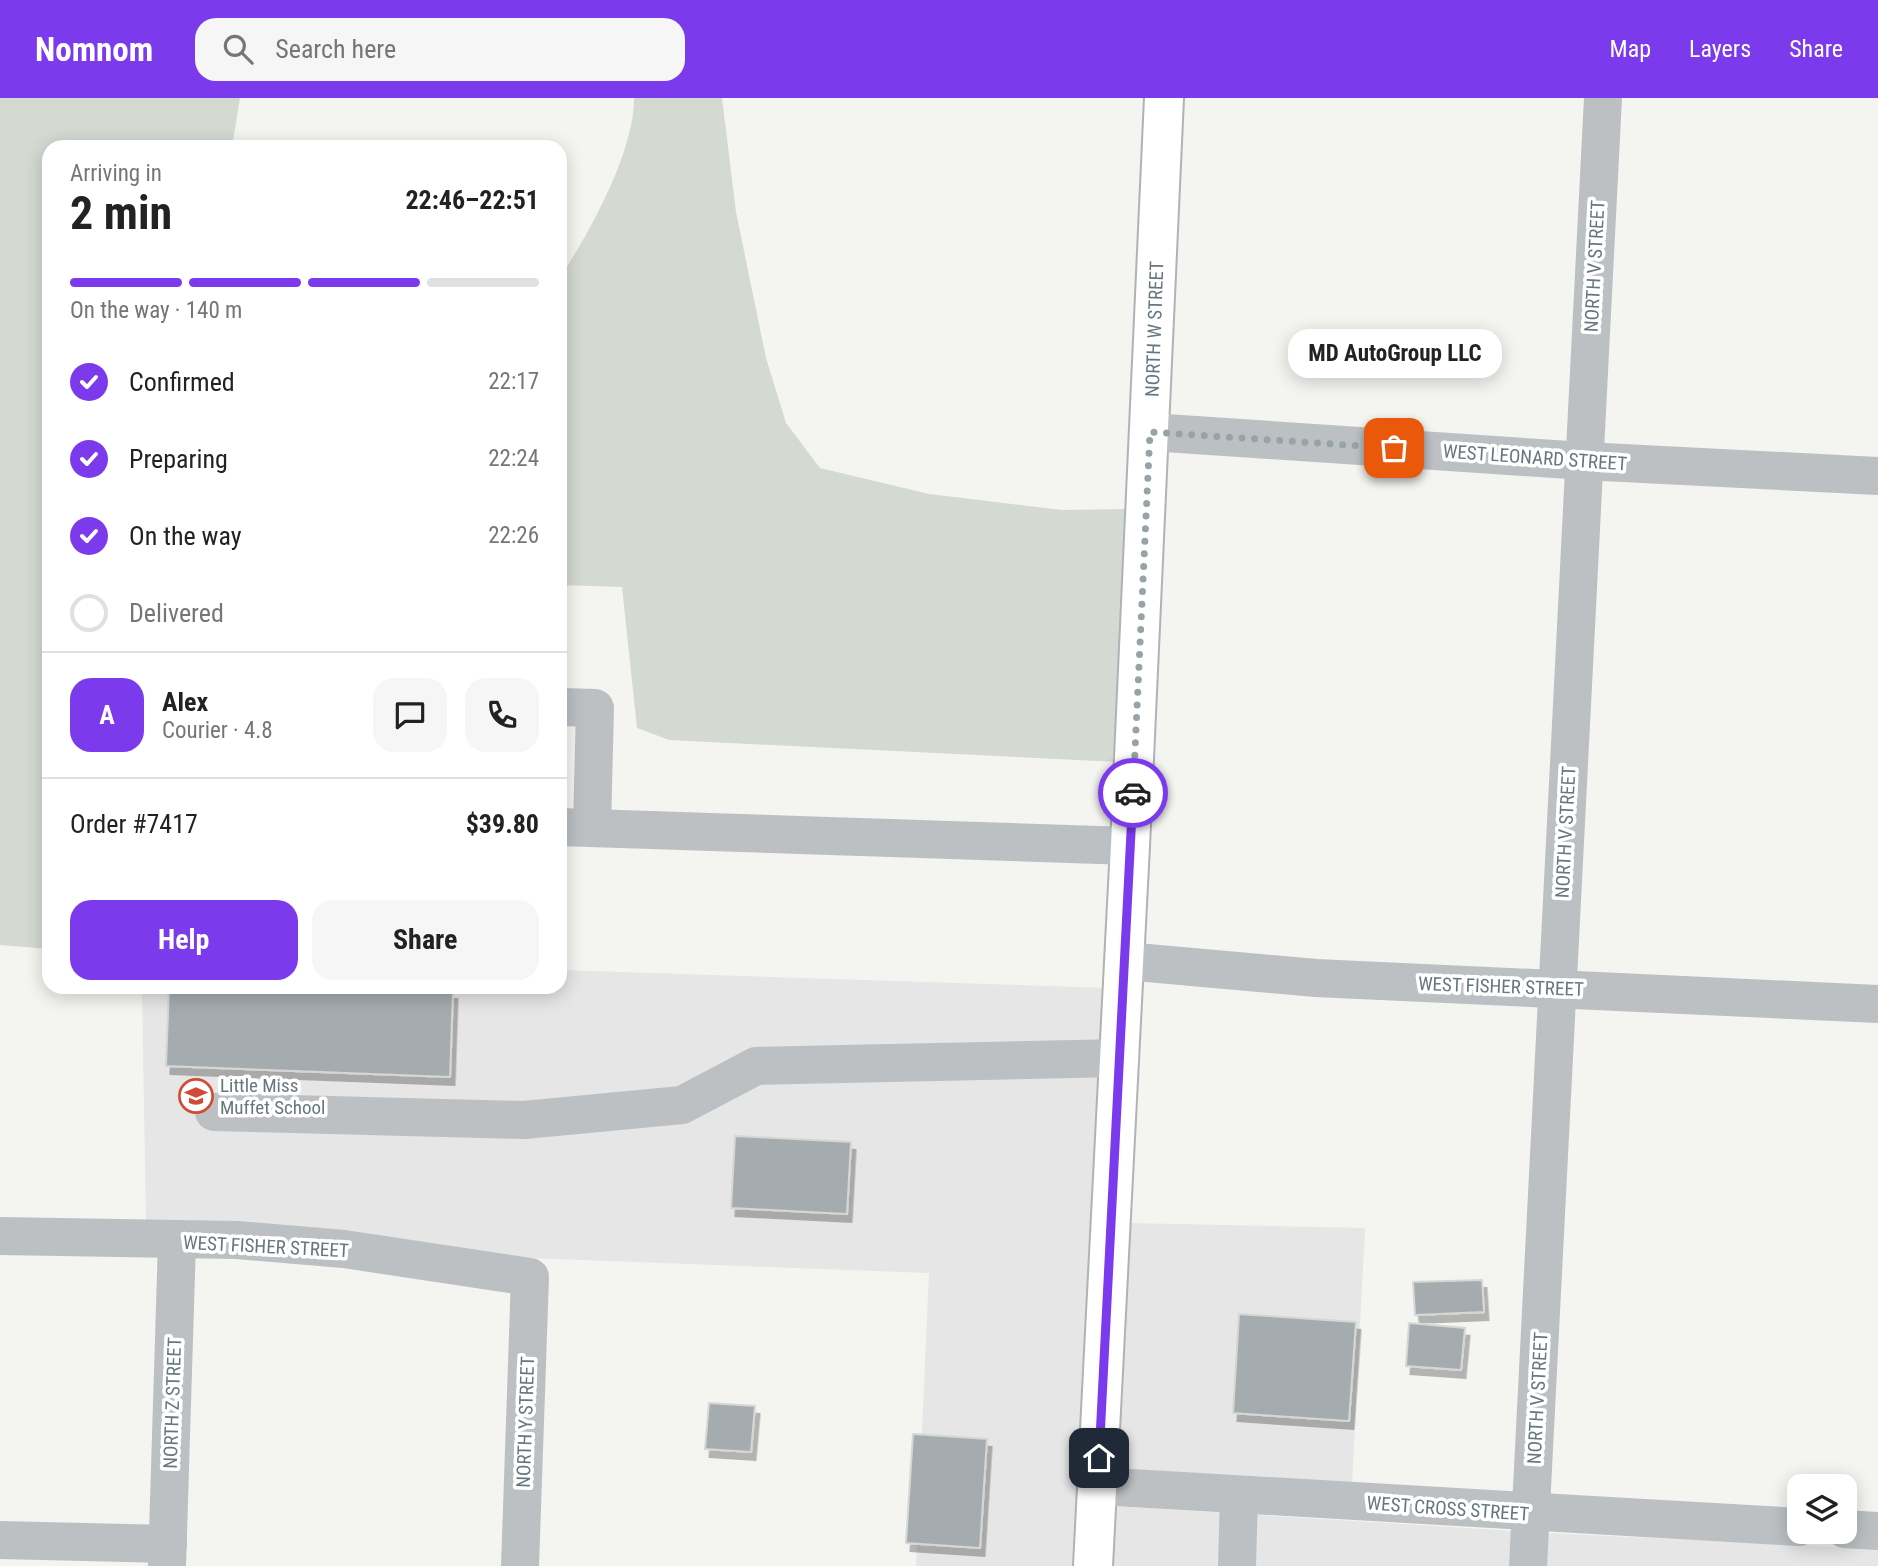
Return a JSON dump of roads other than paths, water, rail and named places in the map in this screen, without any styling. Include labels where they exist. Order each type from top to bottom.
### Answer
[{"type":"main road","name":"NORTH W STREET","points":[[1093,1566],[1125,961],[1164,98]]},
{"type":"street","name":"NORTH V STREET","points":[[1528,1566],[1603,98]]},
{"type":"street","name":"WEST LEONARD STREET","points":[[1150,432],[1584,461],[1878,476]]},
{"type":"street","points":[[567,707],[595,708],[576,828],[1130,846]]},
{"type":"street","name":"WEST FISHER STREET","points":[[1125,961],[1316,978],[1878,1004]]},
{"type":"street","points":[[214,1112],[524,1120],[682,1105],[756,1066],[1120,1058]]},
{"type":"street","name":"WEST FISHER STREET","points":[[0,1236],[237,1240],[344,1249],[530,1278]]},
{"type":"street","name":"NORTH Z STREET","points":[[167,1555],[177,1241]]},
{"type":"street","name":"NORTH Y STREET","points":[[520,1566],[530,1278]]},
{"type":"street","name":"WEST CROSS STREET","points":[[1098,1486],[1787,1526]]},
{"type":"street","points":[[1237,1566],[1239,1495]]},
{"type":"street","points":[[1857,1530],[1878,1531]]},
{"type":"street","points":[[0,1539],[167,1555]]},
{"type":"place","name":"MD AutoGroup LLC","points":[[1394,448]]},
{"type":"place","name":"Little Miss Muffet School","points":[[196,1096]]}]
